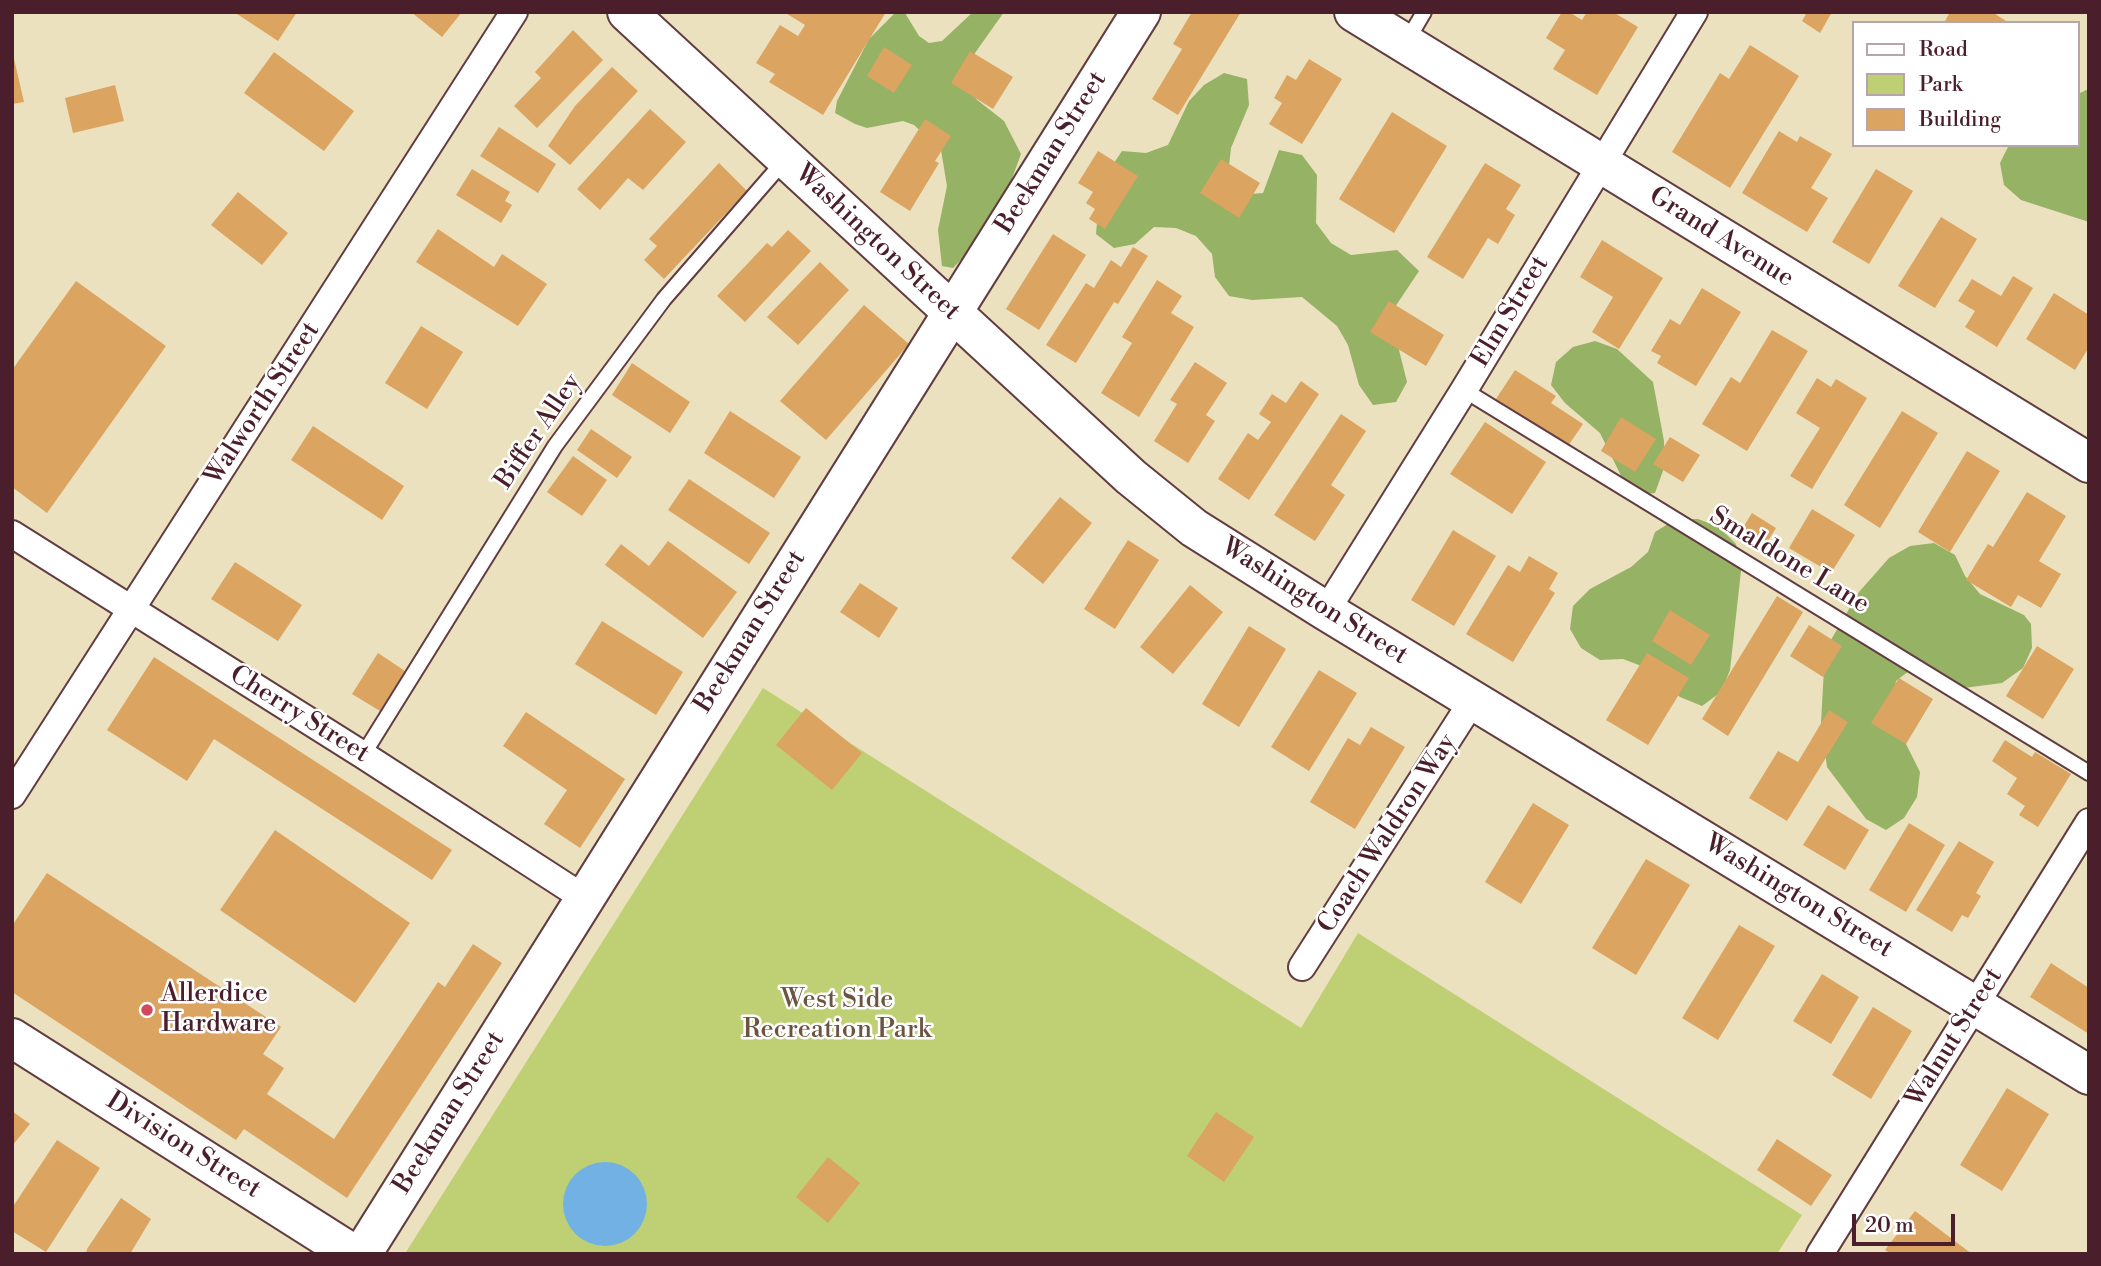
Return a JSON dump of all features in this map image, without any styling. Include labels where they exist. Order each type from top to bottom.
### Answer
[{"type":"main road","name":"Washington Street","points":[[627,12],[1131,477],[1206,535],[1326,611],[2089,1074]]},
{"type":"main road","name":"Beekman Street","points":[[362,1254],[1141,12]]},
{"type":"main road","name":"Grand Avenue","points":[[1354,12],[2089,463]]},
{"type":"main road","name":"Division Street","points":[[12,1038],[353,1254]]},
{"type":"street","name":"Walworth Street","points":[[12,795],[514,12]]},
{"type":"street","name":"Elm Street","points":[[1326,611],[1464,390],[1693,12]]},
{"type":"street","name":"Cherry Street","points":[[12,534],[584,898]]},
{"type":"street","name":"Coach Waldron Way","points":[[1302,967],[1473,700]]},
{"type":"street","name":"Walnut Street","points":[[1820,1254],[2089,822]]},
{"type":"lane","points":[[1405,44],[1424,12]]},
{"type":"lane","name":"Biffer Alley","points":[[363,755],[555,446],[664,299],[786,159]]},
{"type":"lane","name":"Smaldone Lane","points":[[1464,390],[2089,773]]},
{"type":"green space","points":[[973,12],[1004,12],[975,53],[968,76],[976,99],[1004,121],[1021,154],[1000,211],[989,231],[953,268],[942,266],[938,230],[947,186],[941,150],[914,125],[903,121],[867,128],[835,113],[837,101],[869,39],[894,14],[905,13],[919,36],[929,43],[942,41]]},
{"type":"green space","points":[[1224,73],[1247,79],[1249,105],[1231,148],[1228,174],[1239,195],[1263,193],[1279,150],[1302,155],[1317,175],[1316,223],[1331,243],[1351,255],[1397,250],[1419,271],[1393,310],[1395,334],[1407,382],[1396,402],[1373,405],[1359,385],[1348,345],[1337,326],[1302,297],[1252,300],[1229,296],[1215,277],[1212,254],[1196,236],[1176,228],[1154,227],[1135,244],[1114,248],[1096,234],[1098,211],[1110,169],[1122,151],[1146,153],[1168,145],[1189,101],[1204,85]]},
{"type":"green space","points":[[2089,91],[2089,222],[2021,200],[2004,185],[2000,163],[2008,147],[2080,147],[2080,93]]},
{"type":"green space","points":[[1595,341],[1617,349],[1653,382],[1664,441],[1664,468],[1655,493],[1631,496],[1600,433],[1565,403],[1551,385],[1556,362],[1573,347]]},
{"type":"green space","points":[[1676,519],[1698,519],[1719,527],[1736,544],[1741,571],[1730,670],[1721,692],[1702,706],[1680,697],[1644,667],[1623,659],[1600,660],[1581,648],[1570,629],[1573,606],[1590,589],[1631,567],[1648,552],[1655,532]]},
{"type":"green space","points":[[1934,543],[1955,555],[1965,576],[1980,594],[2024,615],[2031,624],[2032,648],[2023,668],[2002,683],[1956,689],[1914,667],[1896,681],[1893,706],[1899,730],[1920,772],[1917,797],[1904,818],[1886,830],[1866,819],[1827,767],[1821,723],[1825,650],[1859,592],[1889,558],[1910,546]]},
{"type":"green space","name":"West Side Recreation Park","points":[[763,688],[1301,1028],[1358,933],[1802,1215],[1777,1254],[408,1254],[406,1252]]},
{"type":"water","points":[[605,1162],[621,1165],[635,1174],[644,1188],[647,1204],[644,1220],[635,1234],[621,1243],[605,1246],[589,1243],[575,1234],[566,1220],[563,1204],[566,1188],[575,1174],[589,1165]]},
{"type":"building","points":[[234,12],[297,12],[278,41]]},
{"type":"building","points":[[411,12],[462,12],[442,37]]},
{"type":"building","points":[[784,12],[886,12],[823,115],[769,82],[775,74],[756,63],[780,25],[798,36],[805,25]]},
{"type":"building","points":[[1192,12],[1241,12],[1178,115],[1152,99],[1182,49],[1173,44]]},
{"type":"building","points":[[1562,12],[1569,12],[1582,20],[1587,12],[1613,12],[1638,27],[1597,95],[1553,69],[1565,50],[1546,38]]},
{"type":"building","points":[[1803,12],[1832,12],[1820,33],[1802,21],[1806,14]]},
{"type":"building","points":[[1950,12],[1992,12],[2006,21],[1945,21]]},
{"type":"building","points":[[573,30],[603,60],[537,128],[514,106],[541,78],[535,72]]},
{"type":"building","points":[[1750,45],[1799,76],[1730,188],[1672,152],[1720,73],[1729,79]]},
{"type":"building","points":[[884,47],[912,65],[894,93],[867,76]]},
{"type":"building","points":[[12,50],[24,102],[12,104]]},
{"type":"building","points":[[970,51],[1013,77],[993,109],[951,83]]},
{"type":"building","points":[[274,52],[354,111],[324,151],[244,93]]},
{"type":"building","points":[[1309,59],[1342,79],[1302,144],[1269,124],[1282,103],[1274,98],[1287,75],[1296,80]]},
{"type":"building","points":[[612,67],[638,91],[570,165],[548,146],[575,106]]},
{"type":"building","points":[[115,85],[124,121],[73,133],[65,98]]},
{"type":"building","points":[[650,109],[686,142],[643,190],[628,178],[600,210],[577,189]]},
{"type":"building","points":[[1392,112],[1447,146],[1394,233],[1339,199]]},
{"type":"building","points":[[925,119],[951,136],[935,161],[939,163],[910,211],[880,192]]},
{"type":"building","points":[[499,127],[556,164],[538,193],[480,156]]},
{"type":"building","points":[[1779,131],[1797,142],[1800,136],[1832,154],[1811,188],[1828,198],[1807,232],[1742,193]]},
{"type":"building","points":[[1098,151],[1138,176],[1105,229],[1089,219],[1095,209],[1086,203],[1093,192],[1078,183]]},
{"type":"building","points":[[1221,159],[1260,183],[1239,218],[1200,193]]},
{"type":"building","points":[[719,163],[747,191],[664,279],[644,260],[657,246],[649,239]]},
{"type":"building","points":[[1485,163],[1521,185],[1506,209],[1515,215],[1498,244],[1488,238],[1463,279],[1427,257]]},
{"type":"building","points":[[472,169],[510,192],[505,201],[512,205],[501,223],[456,195]]},
{"type":"building","points":[[1876,169],[1913,191],[1869,264],[1832,242]]},
{"type":"building","points":[[238,192],[288,233],[262,265],[211,225]]},
{"type":"building","points":[[1941,217],[1977,239],[1935,308],[1898,286]]},
{"type":"building","points":[[438,229],[494,267],[502,254],[547,284],[518,326],[416,262]]},
{"type":"building","points":[[788,230],[811,251],[745,322],[717,296],[767,243],[772,247]]},
{"type":"building","points":[[1053,234],[1086,255],[1039,330],[1006,309]]},
{"type":"building","points":[[1602,240],[1663,278],[1619,349],[1592,332],[1613,297],[1580,277]]},
{"type":"building","points":[[1133,247],[1148,256],[1118,304],[1114,302],[1076,363],[1046,345],[1086,283],[1094,288],[1111,260],[1121,267]]},
{"type":"building","points":[[820,262],[849,290],[798,345],[767,317]]},
{"type":"building","points":[[2013,276],[2033,288],[1997,347],[1965,327],[1975,311],[1958,301],[1972,279],[2001,296]]},
{"type":"building","points":[[1157,280],[1182,296],[1171,313],[1194,327],[1139,417],[1101,393],[1132,343],[1122,337]]},
{"type":"building","points":[[76,281],[166,346],[47,513],[12,487],[12,370]]},
{"type":"building","points":[[1702,288],[1741,312],[1696,386],[1657,363],[1661,356],[1651,351],[1670,319],[1680,325]]},
{"type":"building","points":[[2054,293],[2089,315],[2089,347],[2075,370],[2026,339]]},
{"type":"building","points":[[1389,301],[1444,335],[1426,366],[1370,332]]},
{"type":"building","points":[[864,305],[909,344],[826,440],[780,401]]},
{"type":"building","points":[[421,326],[463,352],[427,409],[385,383]]},
{"type":"building","points":[[1772,330],[1808,351],[1747,451],[1702,424],[1731,377],[1740,383]]},
{"type":"building","points":[[1195,362],[1227,383],[1206,415],[1215,421],[1188,463],[1154,441],[1177,404],[1170,400]]},
{"type":"building","points":[[632,363],[690,402],[670,433],[612,395]]},
{"type":"building","points":[[1515,370],[1556,396],[1551,403],[1583,424],[1568,446],[1496,399]]},
{"type":"building","points":[[1817,378],[1831,387],[1836,379],[1867,398],[1812,489],[1790,476],[1820,428],[1796,413]]},
{"type":"building","points":[[1301,381],[1319,394],[1249,500],[1218,479],[1248,433],[1258,440],[1271,422],[1259,414],[1272,394],[1286,403]]},
{"type":"building","points":[[730,411],[801,457],[774,498],[704,453]]},
{"type":"building","points":[[1902,411],[1938,433],[1880,528],[1844,505]]},
{"type":"building","points":[[1341,414],[1366,431],[1331,485],[1345,495],[1315,541],[1274,515]]},
{"type":"building","points":[[1621,417],[1656,439],[1635,472],[1601,451]]},
{"type":"building","points":[[1485,422],[1546,462],[1512,514],[1450,474]]},
{"type":"building","points":[[313,426],[404,486],[382,520],[291,460]]},
{"type":"building","points":[[591,429],[632,457],[617,478],[577,450]]},
{"type":"building","points":[[1670,437],[1700,455],[1683,482],[1653,464]]},
{"type":"building","points":[[1967,451],[2000,471],[1950,552],[1918,532]]},
{"type":"building","points":[[573,456],[607,480],[582,516],[547,492]]},
{"type":"building","points":[[689,479],[770,533],[749,564],[668,510]]},
{"type":"building","points":[[2027,492],[2066,516],[2039,561],[2061,574],[2041,608],[2018,595],[2011,607],[1966,580],[1988,544],[1993,547]]},
{"type":"building","points":[[1060,497],[1092,523],[1043,584],[1011,558]]},
{"type":"building","points":[[1812,509],[1855,535],[1831,573],[1789,548]]},
{"type":"building","points":[[1752,513],[1776,528],[1761,552],[1737,537]]},
{"type":"building","points":[[1453,530],[1496,556],[1454,626],[1411,600]]},
{"type":"building","points":[[1128,540],[1159,560],[1115,629],[1084,609]]},
{"type":"building","points":[[668,541],[737,592],[703,638],[605,565],[621,544],[649,566]]},
{"type":"building","points":[[1529,556],[1558,573],[1549,589],[1555,593],[1513,662],[1466,634],[1508,565],[1520,572]]},
{"type":"building","points":[[235,562],[302,605],[278,641],[211,599]]},
{"type":"building","points":[[860,583],[898,608],[879,638],[840,612]]},
{"type":"building","points":[[1190,585],[1223,612],[1173,674],[1140,647]]},
{"type":"building","points":[[1777,596],[1803,612],[1728,736],[1702,719]]},
{"type":"building","points":[[1670,610],[1710,635],[1691,665],[1652,641]]},
{"type":"building","points":[[602,621],[683,672],[656,715],[575,664]]},
{"type":"building","points":[[1809,625],[1842,646],[1823,677],[1790,656]]},
{"type":"building","points":[[1249,626],[1286,649],[1239,727],[1202,704]]},
{"type":"building","points":[[2037,646],[2074,669],[2043,719],[2006,696]]},
{"type":"building","points":[[378,653],[405,671],[380,711],[352,694]]},
{"type":"building","points":[[1647,653],[1689,678],[1648,745],[1606,720]]},
{"type":"building","points":[[154,657],[452,850],[432,880],[214,739],[187,781],[107,730]]},
{"type":"building","points":[[1319,670],[1357,693],[1309,771],[1271,747]]},
{"type":"building","points":[[1899,678],[1933,699],[1906,744],[1871,723]]},
{"type":"building","points":[[806,708],[862,753],[832,790],[776,745]]},
{"type":"building","points":[[1829,710],[1848,722],[1787,821],[1749,798],[1778,751],[1798,762]]},
{"type":"building","points":[[526,712],[625,779],[580,848],[544,824],[567,790],[503,746]]},
{"type":"building","points":[[1371,727],[1405,747],[1355,829],[1310,802],[1348,738],[1360,745]]},
{"type":"building","points":[[2005,740],[2032,757],[2035,752],[2071,774],[2038,827],[2019,815],[2025,806],[2007,794],[2017,778],[1992,761]]},
{"type":"building","points":[[1533,803],[1569,825],[1521,904],[1485,882]]},
{"type":"building","points":[[1828,805],[1869,830],[1845,870],[1803,845]]},
{"type":"building","points":[[1909,823],[1945,845],[1906,912],[1869,890]]},
{"type":"building","points":[[275,830],[410,923],[355,1003],[220,910]]},
{"type":"building","points":[[1959,841],[1994,862],[1976,893],[1981,896],[1968,918],[1962,915],[1952,932],[1916,910]]},
{"type":"building","points":[[1646,859],[1690,885],[1636,975],[1592,948]]},
{"type":"building","name":"Allerdice Hardware","points":[[47,873],[281,1027],[263,1054],[284,1068],[267,1094],[334,1139],[438,982],[445,987],[473,944],[502,963],[347,1198],[244,1129],[236,1140],[12,992],[12,926]]},
{"type":"building","points":[[1739,925],[1775,946],[1718,1040],[1682,1018]]},
{"type":"building","points":[[2051,963],[2089,988],[2089,1034],[2030,997]]},
{"type":"building","points":[[1822,974],[1859,997],[1831,1044],[1793,1021]]},
{"type":"building","points":[[1873,1007],[1912,1031],[1871,1099],[1832,1075]]},
{"type":"building","points":[[2007,1088],[2049,1114],[2002,1191],[1960,1165]]},
{"type":"building","points":[[12,1111],[30,1124],[12,1146]]},
{"type":"building","points":[[1216,1112],[1254,1137],[1224,1182],[1187,1156]]},
{"type":"building","points":[[1777,1139],[1832,1175],[1811,1206],[1757,1170]]},
{"type":"building","points":[[57,1140],[100,1168],[46,1252],[12,1231],[12,1208]]},
{"type":"building","points":[[828,1157],[860,1183],[828,1223],[796,1197]]},
{"type":"building","points":[[121,1198],[151,1219],[130,1254],[86,1254],[87,1249]]},
{"type":"building","points":[[1915,1211],[1972,1254],[1891,1254],[1885,1250]]},
{"type":"place","name":"Allerdice Hardware","points":[[147,1010]]}]
